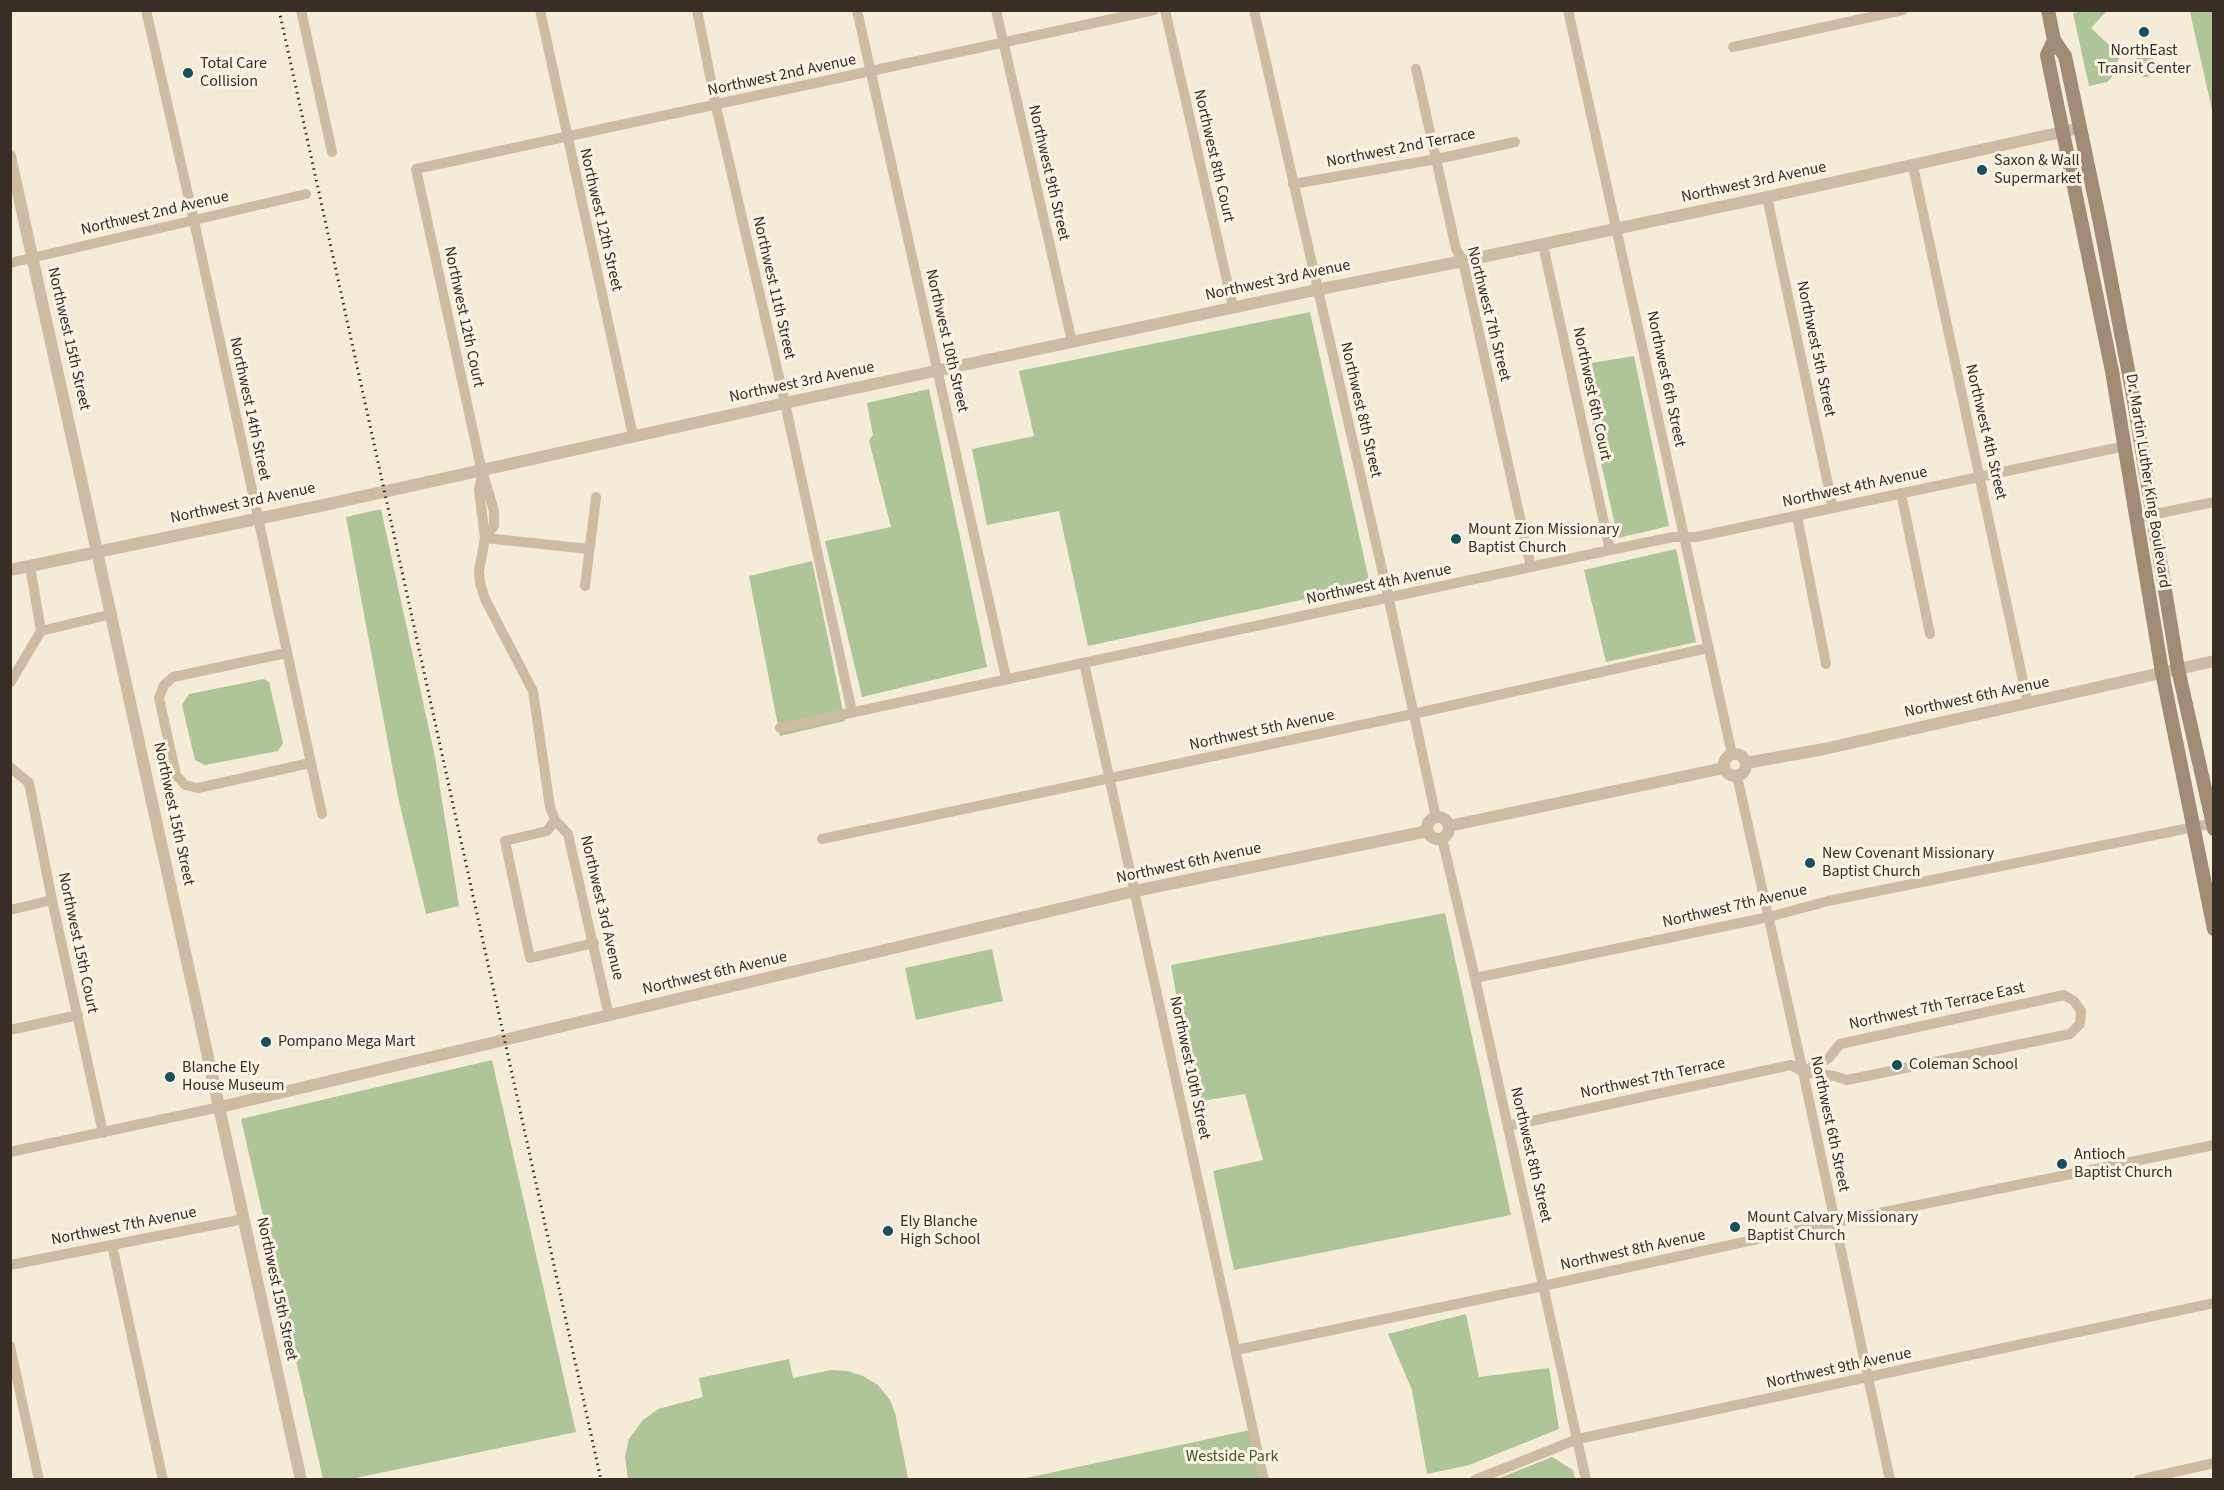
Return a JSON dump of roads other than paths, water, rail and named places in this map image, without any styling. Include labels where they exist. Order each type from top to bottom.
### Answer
[{"type":"main road","name":"Dr. Martin Luther King Boulevard","points":[[2048,10],[2054,39],[2065,56],[2100,223],[2132,390],[2178,669],[2213,825]]},
{"type":"main road","name":"Dr. Martin Luther King Boulevard","points":[[2054,39],[2047,55],[2084,227],[2125,446],[2162,672],[2214,929]]},
{"type":"main road","points":[[2084,227],[2100,223]]},
{"type":"street","name":"Northwest 14th Street","points":[[146,10],[322,814]]},
{"type":"street","points":[[301,10],[332,152]]},
{"type":"street","name":"Northwest 12th Street","points":[[540,10],[633,436]]},
{"type":"street","name":"Northwest 11th Street","points":[[697,10],[716,106],[785,403],[852,712]]},
{"type":"street","name":"Northwest 10th Street","points":[[857,10],[1006,678]]},
{"type":"street","name":"Northwest 9th Street","points":[[996,10],[1072,342]]},
{"type":"street","name":"Northwest 2nd Avenue","points":[[416,170],[1154,10]]},
{"type":"street","name":"Northwest 8th Court","points":[[1165,10],[1233,307]]},
{"type":"street","name":"Northwest 8th Street","points":[[1254,10],[1436,817]]},
{"type":"street","name":"Northwest 6th Street","points":[[1568,10],[1618,229],[1731,754]]},
{"type":"street","points":[[1733,47],[1903,10]]},
{"type":"street","name":"Northwest 7th Street","points":[[1416,69],[1531,567]]},
{"type":"street","name":"Northwest 3rd Avenue","points":[[10,570],[483,471],[633,436],[1233,307],[1544,245],[2080,128]]},
{"type":"street","name":"Northwest 2nd Terrace","points":[[1293,184],[1437,159],[1515,142]]},
{"type":"street","name":"Northwest 15th Street","points":[[10,156],[301,1479]]},
{"type":"street","name":"Northwest 4th Street","points":[[1913,166],[1978,476],[1987,509],[2010,629],[2028,704]]},
{"type":"street","name":"Northwest 12th Court","points":[[416,170],[483,471]]},
{"type":"street","name":"Northwest 2nd Avenue","points":[[10,263],[306,194]]},
{"type":"street","name":"Northwest 5th Street","points":[[1767,197],[1833,508]]},
{"type":"street","name":"Northwest 6th Court","points":[[1544,245],[1610,550]]},
{"type":"street","name":"Northwest 4th Avenue","points":[[780,728],[1610,550],[1696,537],[2125,446]]},
{"type":"street","name":"Northwest 3rd Avenue","points":[[483,471],[494,511],[494,526],[485,538],[479,571],[480,583],[485,599],[533,691],[550,807],[555,820],[568,834],[609,1016]]},
{"type":"street","points":[[1901,493],[1930,634]]},
{"type":"street","points":[[585,586],[596,497]]},
{"type":"street","points":[[2136,518],[2214,502]]},
{"type":"street","points":[[1797,516],[1826,664]]},
{"type":"street","points":[[485,538],[590,549]]},
{"type":"street","points":[[10,683],[41,631],[30,566]]},
{"type":"street","points":[[41,631],[112,614]]},
{"type":"street","name":"Northwest 5th Avenue","points":[[822,839],[1413,714],[1708,648]]},
{"type":"street","points":[[286,653],[173,677],[164,685],[159,698],[176,775],[185,785],[198,788],[310,763]]},
{"type":"street","name":"Northwest 6th Avenue","points":[[1746,763],[2028,704],[2214,661]]},
{"type":"street","name":"Northwest 10th Street","points":[[1084,663],[1264,1479]]},
{"type":"street","points":[[1731,754],[1742,756],[1746,763],[1743,773],[1737,776],[1728,774],[1724,768],[1724,761],[1731,754]]},
{"type":"street","name":"Northwest 15th Court","points":[[10,768],[29,783],[103,1133]]},
{"type":"street","points":[[1449,826],[1724,768]]},
{"type":"street","name":"Northwest 6th Street","points":[[1737,776],[1890,1479]]},
{"type":"street","points":[[1436,817],[1446,820],[1449,826],[1448,834],[1442,838],[1435,838],[1428,831],[1428,824],[1436,817]]},
{"type":"street","points":[[555,820],[547,831],[505,841],[530,958],[594,943]]},
{"type":"street","name":"Northwest 7th Avenue","points":[[1475,978],[1769,917],[1828,901],[2194,826],[2213,825]]},
{"type":"street","name":"Northwest 6th Avenue","points":[[10,1152],[220,1107],[1135,891],[1428,831]]},
{"type":"street","name":"Northwest 8th Street","points":[[1442,838],[1586,1479]]},
{"type":"street","points":[[10,910],[52,900]]},
{"type":"street","name":"Northwest 7th Terrace East","points":[[1803,1072],[1829,1058],[1840,1044],[1929,1024],[2064,995],[2074,1001],[2081,1011]]},
{"type":"street","name":"Northwest 7th Terrace","points":[[1508,1126],[1791,1065],[1803,1072],[1847,1080],[2070,1034],[2080,1024],[2081,1011]]},
{"type":"street","points":[[10,1030],[78,1015]]},
{"type":"street","name":"Northwest 8th Avenue","points":[[1236,1350],[1835,1222],[2214,1145]]},
{"type":"street","name":"Northwest 7th Avenue","points":[[10,1265],[244,1219]]},
{"type":"street","points":[[112,1245],[163,1479]]},
{"type":"street","name":"Northwest 9th Avenue","points":[[1475,1479],[1578,1439],[2214,1303]]},
{"type":"street","points":[[10,1346],[39,1479]]},
{"type":"street","points":[[2139,1479],[2214,1463]]},
{"type":"railway","points":[[279,10],[601,1480]]},
{"type":"place","name":"NorthEast Transit Center","points":[[2144,32]]},
{"type":"place","name":"Total Care Collision","points":[[188,73]]},
{"type":"place","name":"Saxon & Wall Supermarket","points":[[1982,170]]},
{"type":"place","name":"Mount Zion Missionary Baptist Church","points":[[1456,539]]},
{"type":"place","name":"New Covenant Missionary Baptist Church","points":[[1810,863]]},
{"type":"place","name":"Pompano Mega Mart","points":[[266,1042]]},
{"type":"place","name":"Coleman School","points":[[1897,1065]]},
{"type":"place","name":"Blanche Ely House Museum","points":[[170,1077]]},
{"type":"place","name":"Antioch Baptist Church","points":[[2062,1164]]},
{"type":"place","name":"Mount Calvary Missionary Baptist Church","points":[[1735,1227]]},
{"type":"place","name":"Ely Blanche High School","points":[[888,1231]]},
{"type":"park label","name":"Westside Park","points":[[1232,1457]]}]
